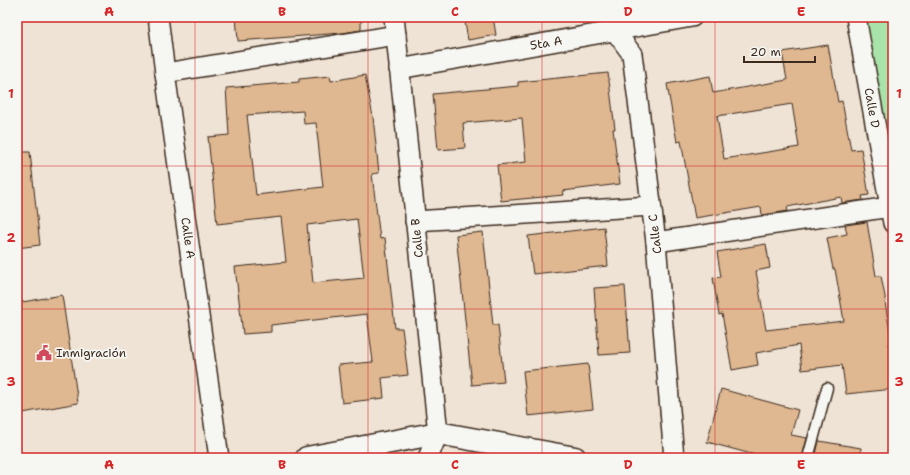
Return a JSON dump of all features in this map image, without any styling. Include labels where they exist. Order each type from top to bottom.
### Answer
[{"type":"street","name":"Calle A","points":[[158,17],[164,73],[219,458]]},
{"type":"street","name":"5ta A","points":[[399,69],[614,24],[692,17]]},
{"type":"street","name":"Calle D","points":[[856,17],[891,215]]},
{"type":"street","name":"Calle C","points":[[614,24],[632,54],[656,242],[674,458]]},
{"type":"street","points":[[164,73],[395,26]]},
{"type":"street","name":"Calle B","points":[[395,26],[438,433],[428,458]]},
{"type":"street","points":[[415,221],[651,206]]},
{"type":"street","points":[[656,242],[891,215]]},
{"type":"street","points":[[307,458],[438,433],[575,458]]},
{"type":"lane","points":[[808,458],[827,388]]},
{"type":"green space","points":[[856,17],[893,17],[893,223]]},
{"type":"building","points":[[236,17],[361,17],[361,30],[342,33],[238,41]]},
{"type":"building","points":[[464,17],[493,17],[496,35],[468,40]]},
{"type":"building","points":[[828,45],[838,102],[842,101],[851,150],[861,149],[869,195],[862,196],[863,200],[842,203],[841,197],[787,207],[788,211],[762,215],[761,207],[695,218],[681,141],[677,142],[667,84],[710,76],[713,93],[787,80],[782,52]],"holes":[[[792,104],[799,147],[724,159],[717,116]]]},
{"type":"building","points":[[608,73],[620,184],[563,191],[564,195],[501,201],[497,165],[526,162],[522,118],[463,123],[465,148],[438,150],[433,94],[518,86],[518,82]]},
{"type":"building","points":[[365,75],[373,117],[379,173],[372,174],[380,239],[385,238],[395,328],[402,328],[408,375],[382,378],[384,398],[342,403],[338,365],[373,362],[367,314],[271,325],[271,332],[243,334],[235,267],[286,262],[281,217],[217,224],[208,137],[229,135],[226,88],[299,82],[299,79],[330,76],[331,81]],"holes":[[[303,111],[304,124],[316,123],[323,187],[256,195],[247,115]],[[357,219],[364,278],[313,283],[307,225]]]},
{"type":"building","points":[[17,152],[30,152],[40,245],[17,248]]},
{"type":"building","points":[[867,222],[876,276],[881,276],[886,302],[892,344],[889,344],[893,374],[893,389],[846,394],[842,365],[802,370],[799,345],[756,353],[758,365],[732,370],[722,314],[719,315],[713,278],[721,277],[717,252],[766,244],[770,268],[756,271],[766,330],[844,321],[835,269],[833,269],[827,238],[847,234],[845,225]]},
{"type":"building","points":[[604,227],[608,266],[533,274],[528,236]]},
{"type":"building","points":[[483,232],[493,325],[498,325],[504,382],[472,385],[456,235]]},
{"type":"building","points":[[625,286],[630,353],[599,355],[594,288]]},
{"type":"building","name":"Inmigración","points":[[62,295],[78,403],[17,414],[17,303]]},
{"type":"building","points":[[588,364],[593,409],[528,416],[523,371]]},
{"type":"building","points":[[721,389],[798,410],[791,435],[807,438],[802,458],[766,458],[707,442]]},
{"type":"building","points":[[819,441],[861,448],[860,458],[815,458]]},
{"type":"place","name":"Inmigración","points":[[44,353]]}]
